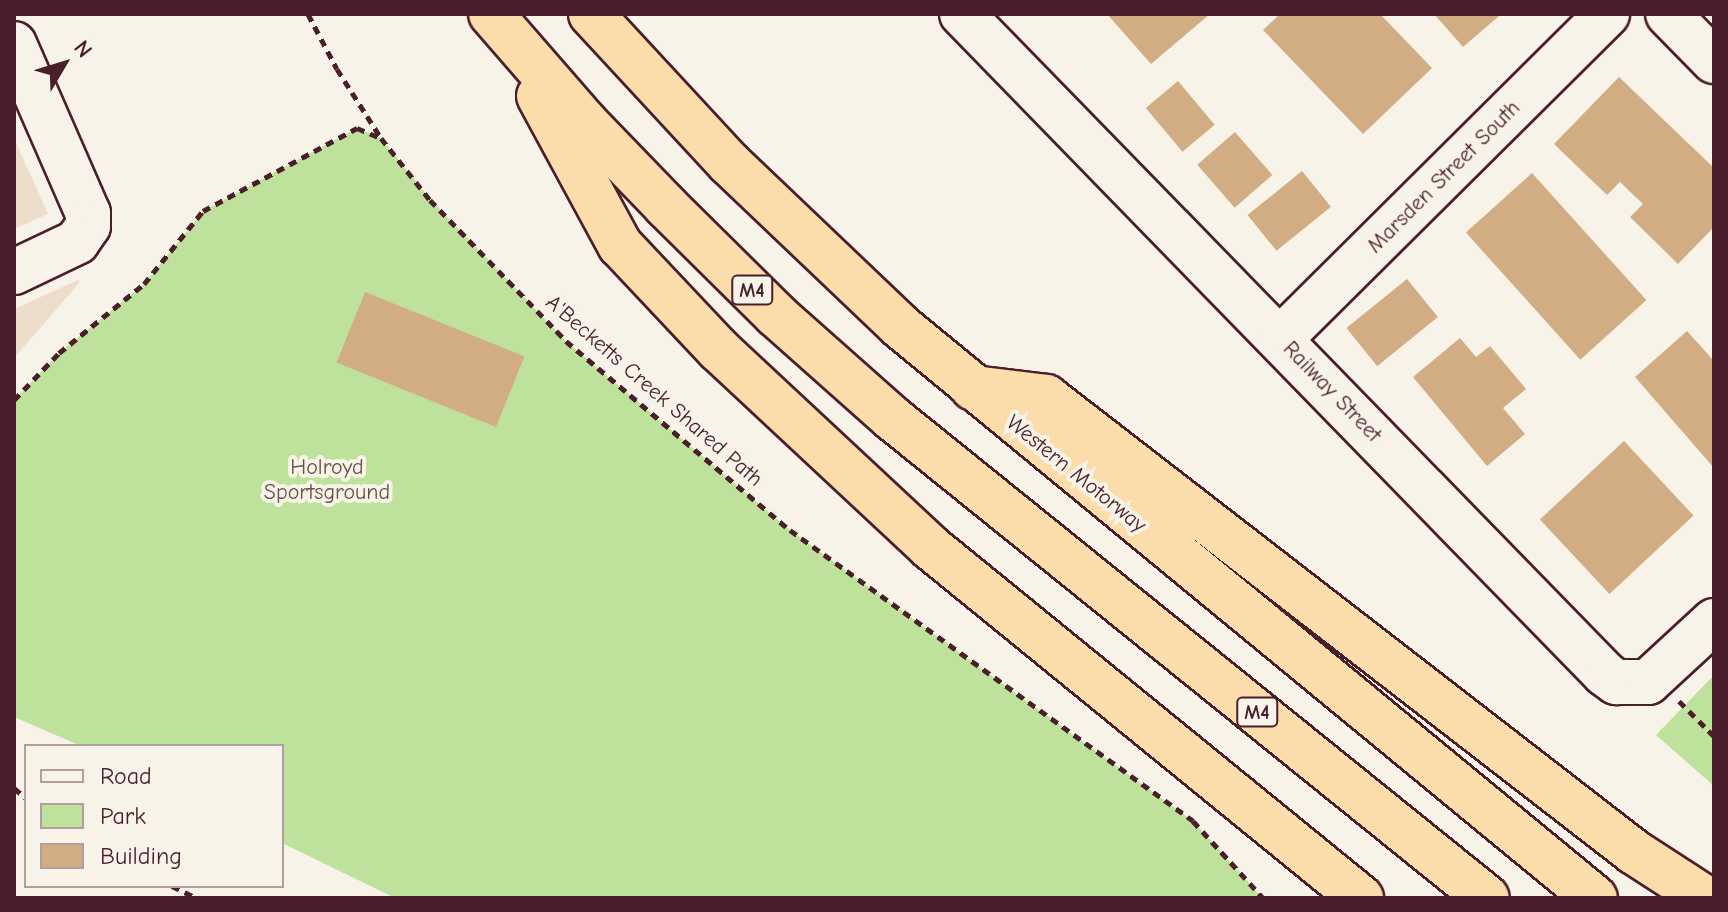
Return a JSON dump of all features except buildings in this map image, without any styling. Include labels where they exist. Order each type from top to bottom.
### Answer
[{"type":"highway","name":"Western Motorway","points":[[591,14],[667,99],[798,231],[973,388],[1595,898]]},
{"type":"highway","points":[[496,21],[620,245],[719,350],[930,547],[1361,898]]},
{"type":"highway","name":"M4","points":[[496,21],[666,206],[776,315],[881,407],[1487,898]]},
{"type":"highway","points":[[973,388],[1046,397],[1634,852],[1705,898]]},
{"type":"street","name":"Railway Street","points":[[962,14],[1605,674],[1616,682],[1628,684],[1656,678]]},
{"type":"street","name":"Marsden Street South","points":[[1280,339],[1607,14]]},
{"type":"street","points":[[1668,14],[1714,61]]},
{"type":"street","points":[[14,44],[85,201],[88,226],[68,248],[14,272]]},
{"type":"street","points":[[1656,678],[1714,621]]},
{"type":"path","name":"A'Becketts Creek Shared Path","points":[[308,14],[337,69],[381,138],[430,200],[566,341],[790,530],[1193,821],[1263,898]]},
{"type":"path","points":[[14,400],[59,353],[144,284],[203,211],[357,128],[381,138]]},
{"type":"path","points":[[1656,678],[1714,736]]},
{"type":"path","points":[[176,888],[197,898]]},
{"type":"shaded area","points":[[14,138],[48,214],[14,229]]},
{"type":"shaded area","points":[[78,280],[80,282],[14,358],[14,309]]},
{"type":"green space","name":"Holroyd Sportsground","points":[[357,128],[381,138],[431,200],[566,341],[790,530],[1193,821],[1263,898],[395,898],[284,844],[284,744],[76,744],[14,717],[14,400],[59,353],[144,284],[203,211]]},
{"type":"green space","points":[[1714,675],[1714,786],[1656,735]]}]
